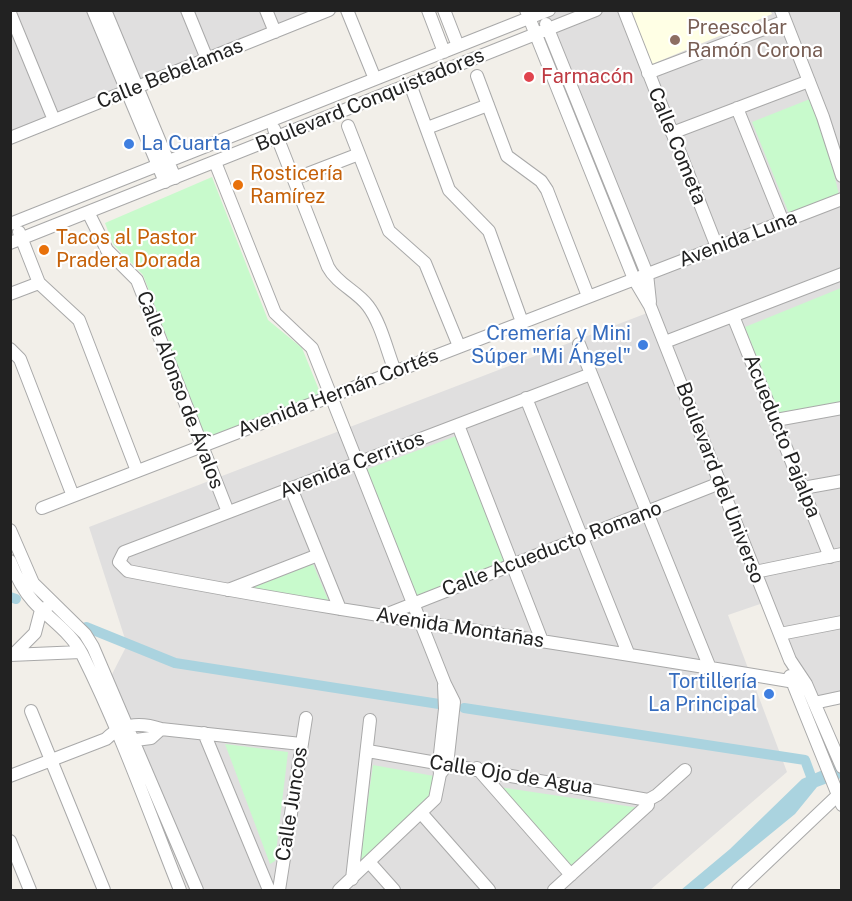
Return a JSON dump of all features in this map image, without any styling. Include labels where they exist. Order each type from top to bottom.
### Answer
[{"type":"street","points":[[93,10],[132,89]]},
{"type":"street","points":[[105,10],[132,89],[170,180]]},
{"type":"street","points":[[187,10],[207,59]]},
{"type":"street","points":[[266,10],[274,32]]},
{"type":"street","name":"Calle Bebelamas","points":[[10,138],[329,10]]},
{"type":"street","points":[[347,10],[375,79]]},
{"type":"street","points":[[428,10],[444,52]]},
{"type":"street","points":[[444,10],[458,46]]},
{"type":"street","name":"Boulevard Conquistadores","points":[[16,241],[596,10]]},
{"type":"street","name":"Calle Cometa","points":[[624,10],[717,247]]},
{"type":"street","name":"Boulevard Conquistadores","points":[[13,224],[444,52],[528,14],[544,11]]},
{"type":"street","name":"Boulevard del Universo","points":[[544,11],[548,29],[647,274],[650,306]]},
{"type":"street","points":[[10,13],[54,120]]},
{"type":"street","name":"Boulevard del Universo","points":[[528,14],[634,279],[650,306],[665,342],[790,660],[806,684],[842,768]]},
{"type":"street","points":[[648,74],[783,16],[809,81],[842,176]]},
{"type":"street","points":[[477,76],[507,156],[541,182],[547,190],[588,296]]},
{"type":"street","points":[[672,133],[809,81]]},
{"type":"street","points":[[410,84],[452,195],[489,231],[522,322]]},
{"type":"street","points":[[427,128],[488,105]]},
{"type":"street","points":[[737,108],[783,222]]},
{"type":"street","points":[[271,121],[331,272],[372,311],[395,371]]},
{"type":"street","points":[[348,126],[389,231],[425,263],[459,346]]},
{"type":"street","points":[[294,179],[359,154]]},
{"type":"street","points":[[215,162],[275,313],[308,343],[445,684],[442,767],[437,796],[422,814],[339,891]]},
{"type":"street","name":"Avenida Luna","points":[[634,279],[842,200]]},
{"type":"street","name":"Calle Alonso de Ávalos","points":[[88,212],[107,250],[137,280],[228,512]]},
{"type":"street","points":[[13,224],[16,241],[39,283],[79,320],[137,471]]},
{"type":"street","points":[[665,342],[842,274]]},
{"type":"street","name":"Avenida Hernán Cortés","points":[[42,508],[634,279]]},
{"type":"street","points":[[10,294],[39,283]]},
{"type":"street","name":"Acueducto Pajalpa","points":[[733,315],[802,488],[836,556]]},
{"type":"street","points":[[579,344],[710,668]]},
{"type":"street","points":[[10,349],[20,358],[73,496]]},
{"type":"street","name":"Avenida Cerritos","points":[[119,562],[124,552],[591,374]]},
{"type":"street","points":[[526,398],[628,653]]},
{"type":"street","points":[[776,420],[842,408]]},
{"type":"street","points":[[458,425],[542,641]]},
{"type":"street","points":[[802,488],[842,481]]},
{"type":"street","name":"Calle Acueducto Romano","points":[[384,616],[720,483]]},
{"type":"street","points":[[291,488],[340,609]]},
{"type":"street","points":[[10,530],[33,583],[47,607],[81,652],[118,736],[180,891]]},
{"type":"street","points":[[227,591],[318,555]]},
{"type":"street","points":[[755,572],[836,556]]},
{"type":"street","points":[[10,561],[20,585],[85,634],[93,646],[129,725],[198,891]]},
{"type":"street","name":"Avenida Montañas","points":[[119,562],[128,572],[227,591],[628,653],[806,684]]},
{"type":"street","points":[[12,655],[35,633],[47,607]]},
{"type":"street","points":[[780,634],[842,622]]},
{"type":"street","points":[[12,655],[81,652]]},
{"type":"street","name":"Boulevard del Universo","points":[[790,660],[790,681],[837,795]]},
{"type":"street","points":[[814,703],[842,697]]},
{"type":"street","points":[[31,711],[104,891]]},
{"type":"street","name":"Calle Juncos","points":[[279,891],[306,718]]},
{"type":"street","points":[[352,879],[370,720]]},
{"type":"street","points":[[118,736],[129,725],[147,724],[160,729],[301,744]]},
{"type":"street","points":[[10,776],[106,739],[118,736],[135,741],[151,738],[160,729]]},
{"type":"street","points":[[204,733],[269,891]]},
{"type":"street","points":[[814,742],[831,742]]},
{"type":"street","name":"Calle Ojo de Agua","points":[[368,752],[442,767],[477,768],[648,802]]},
{"type":"street","points":[[477,768],[571,875]]},
{"type":"street","points":[[554,891],[685,770]]},
{"type":"street","points":[[738,891],[837,795]]},
{"type":"street","points":[[422,814],[489,891]]},
{"type":"street","points":[[10,841],[30,891]]},
{"type":"street","points":[[369,862],[394,891]]},
{"type":"shaded area","name":"Preescolar Ramón Corona","points":[[770,10],[772,14],[650,65],[628,11]]},
{"type":"shaded area","points":[[11,11],[340,11],[11,142]]},
{"type":"shaded area","points":[[536,11],[841,11],[841,693],[803,702],[763,603],[728,615],[787,772],[650,890],[188,890],[107,684],[127,645],[89,527],[655,310]]},
{"type":"green space","points":[[810,99],[826,141],[841,203],[792,221],[752,122]]},
{"type":"green space","points":[[212,177],[268,320],[302,348],[321,395],[206,439],[143,275],[113,244],[105,223]]},
{"type":"green space","points":[[841,288],[841,407],[781,420],[745,327]]},
{"type":"green space","points":[[456,436],[506,563],[417,599],[365,470]]},
{"type":"green space","points":[[313,564],[329,602],[255,590],[254,587]]},
{"type":"green space","points":[[225,744],[288,752],[275,861],[270,864]]},
{"type":"green space","points":[[373,765],[434,776],[431,801],[359,862]]},
{"type":"green space","points":[[499,787],[640,808],[572,871]]},
{"type":"water","points":[[841,762],[841,778],[817,787],[795,814],[702,890],[681,890],[730,849],[802,779]]},
{"type":"waterway","points":[[10,597],[16,599]]},
{"type":"waterway","points":[[86,627],[175,663],[439,704]]},
{"type":"waterway","points":[[464,708],[805,760],[812,779]]},
{"type":"place","name":"Preescolar Ramón Corona","points":[[675,40]]},
{"type":"place","name":"Farmacón","points":[[529,77]]},
{"type":"place","name":"La Cuarta","points":[[129,144]]},
{"type":"place","name":"Rosticería Ramírez","points":[[238,185]]},
{"type":"place","name":"Tacos al Pastor Pradera Dorada","points":[[44,250]]},
{"type":"place","name":"Cremería y Mini Súper \"Mi Ángel\"","points":[[643,345]]},
{"type":"place","name":"Tortillería La Principal","points":[[769,694]]}]
